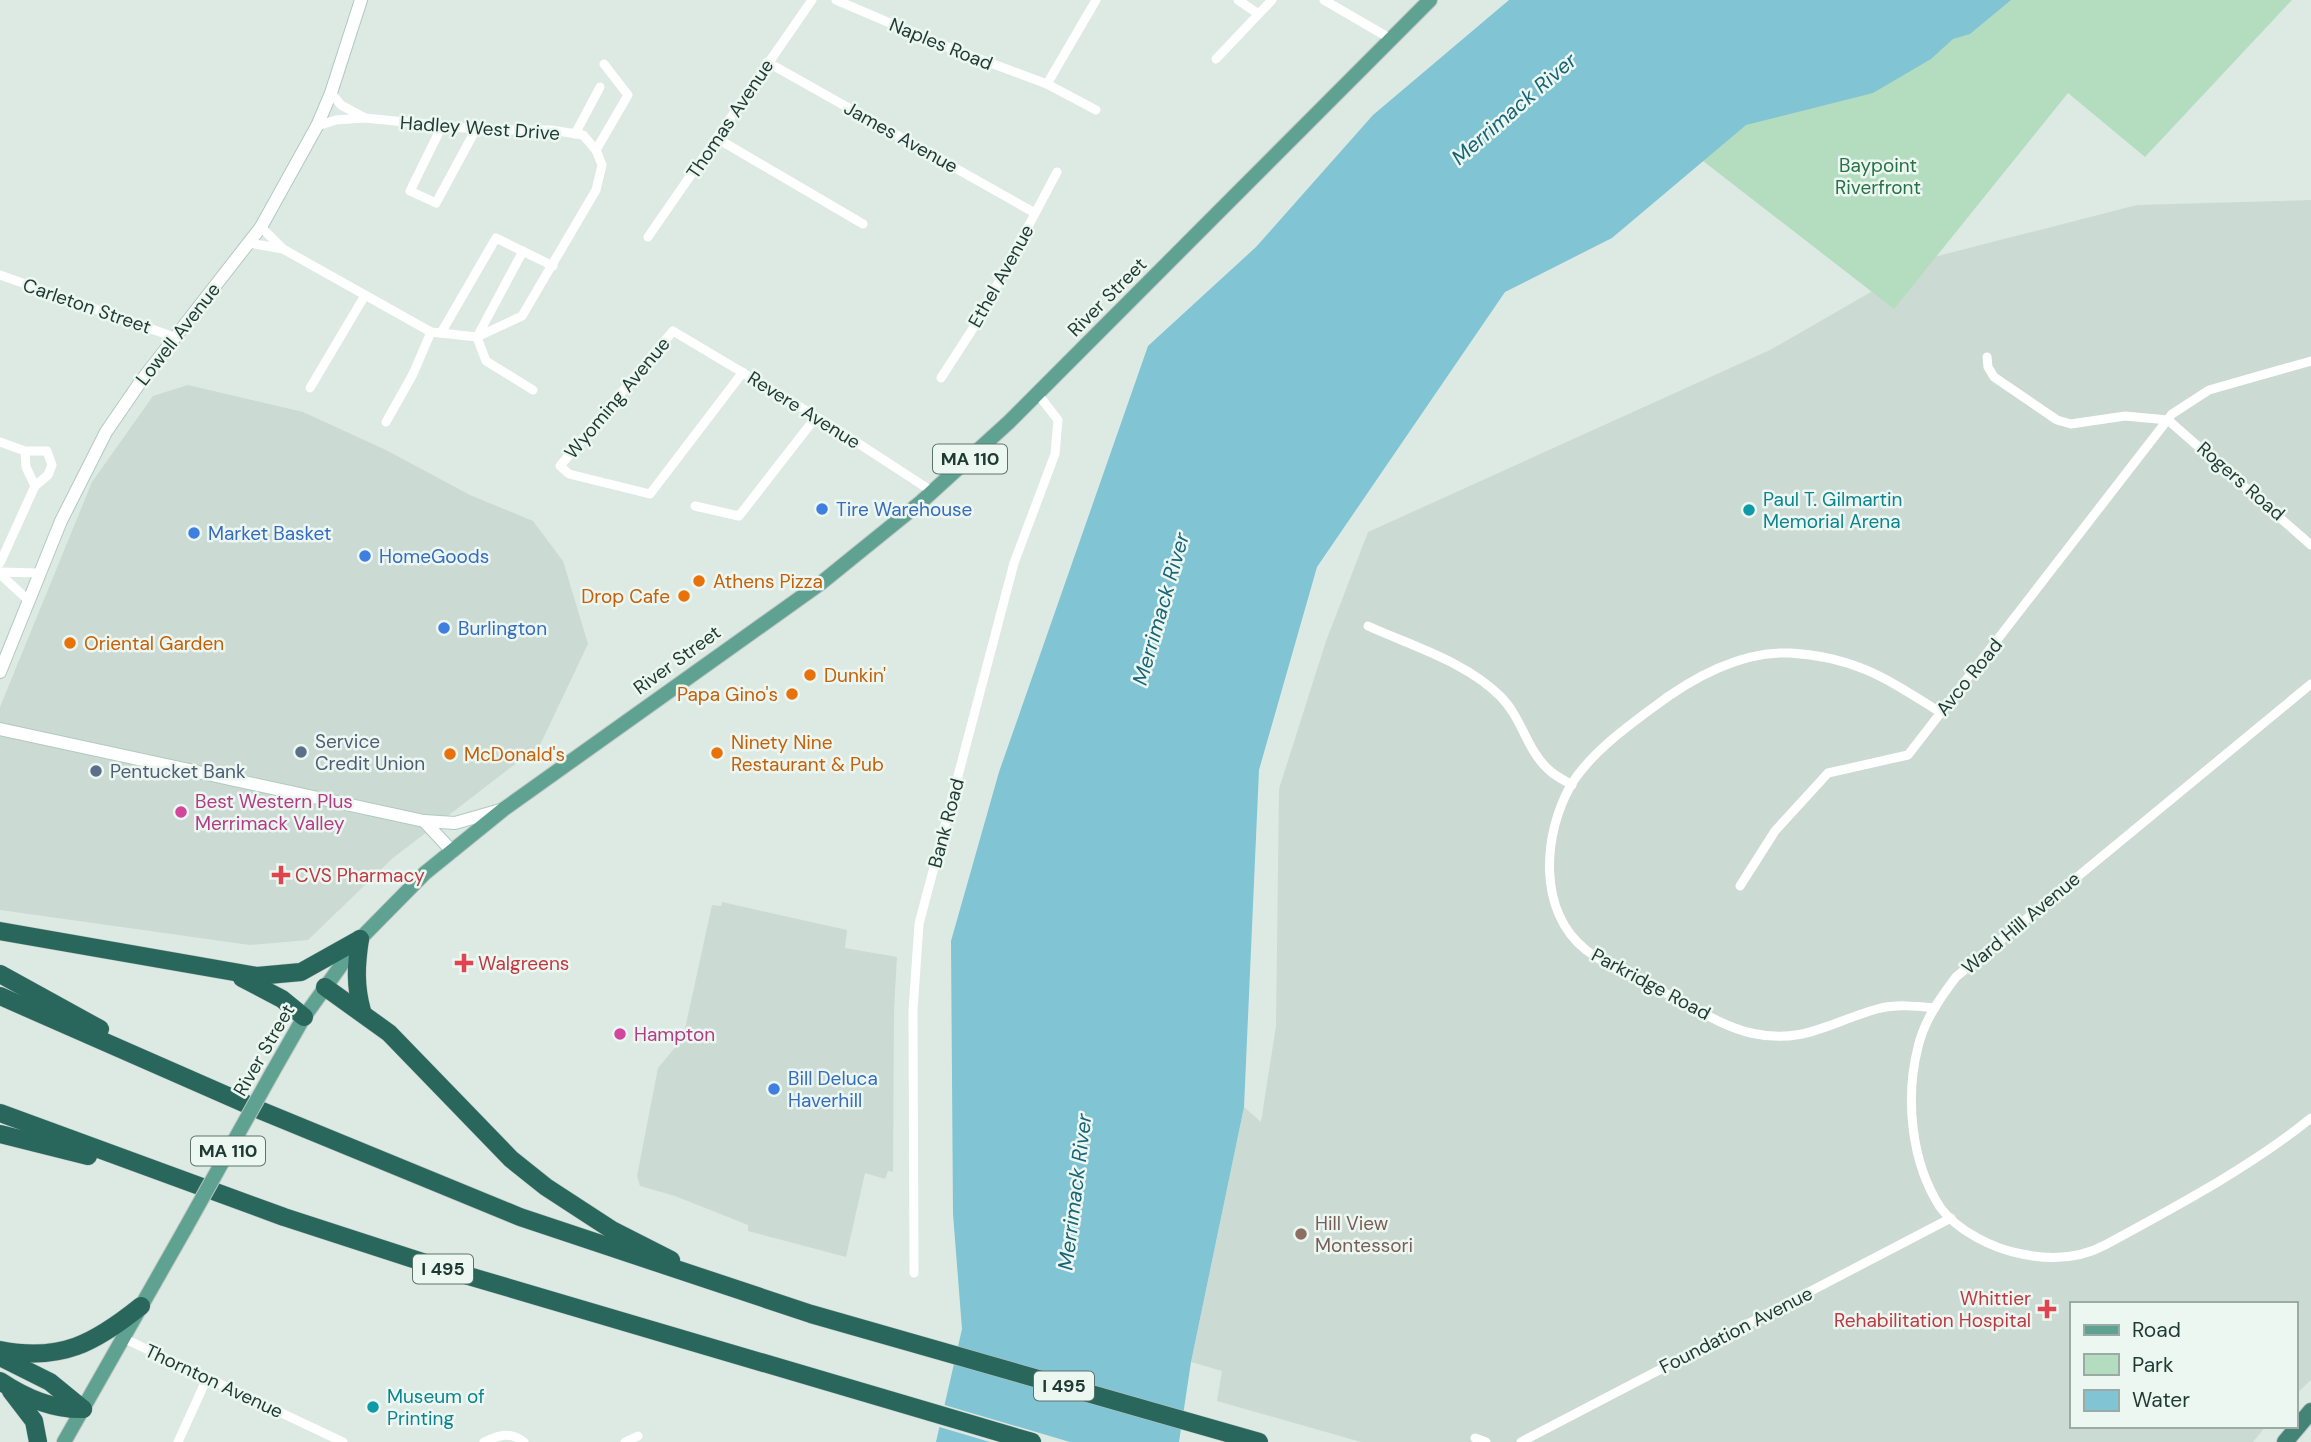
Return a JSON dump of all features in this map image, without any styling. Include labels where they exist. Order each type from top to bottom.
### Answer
[{"type":"highway","points":[[0,931],[235,974],[279,976],[301,972],[360,939]]},
{"type":"highway","points":[[360,939],[356,971],[357,993],[362,1011]]},
{"type":"highway","points":[[0,974],[52,1000],[157,1064]]},
{"type":"highway","points":[[235,974],[282,999],[304,1017]]},
{"type":"highway","points":[[326,987],[362,1011],[408,1052],[511,1159],[546,1186],[612,1230],[711,1283]]},
{"type":"highway","name":"I 495","points":[[0,996],[444,1187],[520,1217],[711,1283],[1259,1442]]},
{"type":"highway","name":"I 495","points":[[0,1113],[157,1172],[438,1267],[1032,1442]]},
{"type":"highway","points":[[0,1134],[157,1172]]},
{"type":"highway","points":[[0,1350],[43,1354],[72,1350],[113,1328],[141,1306]]},
{"type":"highway","points":[[0,1357],[50,1382],[83,1409]]},
{"type":"highway","points":[[3,1383],[59,1408],[83,1409]]},
{"type":"highway","points":[[3,1383],[34,1421],[38,1442]]},
{"type":"highway","points":[[2297,1428],[2311,1411]]},
{"type":"highway","points":[[2285,1442],[2297,1428]]},
{"type":"main road","name":"Lowell Avenue","points":[[0,672],[39,573],[106,432],[174,337],[261,227],[317,126],[331,93],[361,0]]},
{"type":"main road","name":"River Street","points":[[64,1442],[304,1017],[360,939],[451,850],[504,809],[821,583],[933,492],[1037,393],[1430,0]]},
{"type":"main road","points":[[0,729],[424,821],[455,823],[504,809]]},
{"type":"main road","points":[[424,821],[451,850]]},
{"type":"street","name":"Thomas Avenue","points":[[648,237],[812,0]]},
{"type":"street","name":"Naples Road","points":[[836,0],[937,43],[1047,84],[1096,110]]},
{"type":"street","points":[[1238,0],[1257,13]]},
{"type":"street","points":[[1216,59],[1272,0]]},
{"type":"street","points":[[1324,0],[1391,39]]},
{"type":"street","points":[[1047,84],[1091,2]]},
{"type":"street","name":"James Avenue","points":[[767,62],[1035,213]]},
{"type":"street","points":[[261,227],[283,249],[364,297],[436,333],[477,337],[522,316],[596,190],[602,165],[596,150],[628,95],[604,64]]},
{"type":"street","points":[[575,134],[600,87]]},
{"type":"street","name":"Hadley West Drive","points":[[331,93],[341,105],[365,118]]},
{"type":"street","name":"Hadley West Drive","points":[[317,126],[336,120],[365,118],[476,129],[551,130],[583,135],[596,150]]},
{"type":"street","points":[[442,126],[410,191],[436,203],[476,129]]},
{"type":"street","points":[[718,139],[863,223]]},
{"type":"street","name":"Ethel Avenue","points":[[941,378],[979,319],[1057,172]]},
{"type":"street","points":[[386,422],[436,333],[496,238],[553,266]]},
{"type":"street","points":[[249,243],[283,249]]},
{"type":"street","points":[[523,251],[477,337],[486,361],[533,390]]},
{"type":"street","name":"Carleton Street","points":[[0,275],[174,337]]},
{"type":"street","points":[[310,388],[364,297]]},
{"type":"street","name":"Revere Avenue","points":[[673,331],[816,417],[933,492]]},
{"type":"street","name":"Wyoming Avenue","points":[[673,331],[561,466],[569,474],[650,494],[743,372]]},
{"type":"street","points":[[1987,357],[1988,367],[1994,377],[2057,421],[2071,424],[2125,416],[2168,420]]},
{"type":"street","name":"Avco Road","points":[[1740,886],[1775,831],[1829,772],[1908,755],[2172,414],[2209,390],[2311,361]]},
{"type":"street","name":"Bank Road","points":[[914,1273],[913,1010],[919,925],[1014,563],[1055,454],[1058,420],[1037,393]]},
{"type":"street","points":[[695,506],[739,516],[816,417]]},
{"type":"street","name":"Rogers Road","points":[[2168,420],[2311,545]]},
{"type":"street","points":[[0,442],[25,451],[47,451],[52,460],[51,471],[35,486],[0,563]]},
{"type":"street","points":[[25,451],[25,461],[35,486]]},
{"type":"street","points":[[0,573],[39,573]]},
{"type":"street","points":[[0,573],[28,600]]},
{"type":"street","points":[[1368,626],[1477,676],[1502,698],[1548,769],[1572,785]]},
{"type":"street","name":"Parkridge Road","points":[[1935,1008],[1896,1006],[1876,1009],[1812,1034],[1783,1038],[1749,1033],[1620,971],[1584,948],[1565,925],[1553,900],[1548,863],[1553,833],[1572,785],[1599,753],[1679,687],[1718,668],[1752,657],[1788,653],[1830,658],[1871,669],[1940,712]]},
{"type":"street","name":"Ward Hill Avenue","points":[[2311,684],[1956,977],[1935,1008],[1918,1045],[1911,1101],[1912,1125],[1925,1174],[1941,1208],[1951,1218],[2007,1251],[2052,1258],[2090,1253],[2230,1172],[2311,1118]]},
{"type":"street","name":"Foundation Avenue","points":[[1521,1442],[1951,1218]]},
{"type":"street","name":"Thornton Avenue","points":[[123,1338],[343,1442]]},
{"type":"street","points":[[178,1442],[207,1378]]},
{"type":"street","points":[[484,1442],[500,1434],[516,1435],[524,1442]]},
{"type":"street","points":[[625,1442],[638,1436]]},
{"type":"street","points":[[1475,1438],[1486,1442]]},
{"type":"shaded area","points":[[2311,200],[2311,1380],[2297,1393],[2297,1302],[2070,1302],[2070,1428],[2264,1428],[2253,1442],[1361,1442],[1217,1401],[1222,1371],[1191,1362],[1244,1107],[1261,1122],[1276,1026],[1279,789],[1326,641],[1368,532],[1770,350],[1930,258],[2137,205]]},
{"type":"shaded area","points":[[188,385],[303,412],[386,450],[470,495],[533,521],[563,561],[588,644],[540,745],[393,858],[308,940],[250,945],[0,910],[0,707],[92,482],[153,396]]},
{"type":"shaded area","name":"Bill Deluca Haverhill","points":[[722,902],[847,930],[845,948],[897,957],[893,1172],[888,1171],[885,1179],[865,1173],[846,1257],[748,1231],[748,1225],[675,1196],[640,1186],[637,1176],[658,1068],[683,1038],[712,905],[721,906]]},
{"type":"green space","name":"Baypoint Riverfront","points":[[1977,0],[2292,0],[2145,157],[2068,93],[1894,309],[1694,154],[1742,112]]},
{"type":"water","name":"Merrimack River","points":[[1509,0],[2011,0],[1970,34],[1953,39],[1931,59],[1873,93],[1746,125],[1612,238],[1505,292],[1317,567],[1259,770],[1244,1107],[1191,1362],[1179,1442],[936,1442],[962,1329],[953,1214],[951,941],[999,772],[1148,346],[1256,247],[1373,115]]},
{"type":"pier","points":[[941,1404],[1070,1442],[990,1442],[936,1426]]},
{"type":"place","name":"Tire Warehouse","points":[[822,509]]},
{"type":"place","name":"Paul T. Gilmartin Memorial Arena","points":[[1749,510]]},
{"type":"place","name":"Market Basket","points":[[194,533]]},
{"type":"place","name":"HomeGoods","points":[[365,556]]},
{"type":"place","name":"Athens Pizza","points":[[699,581]]},
{"type":"place","name":"Drop Cafe","points":[[684,596]]},
{"type":"place","name":"Burlington","points":[[444,628]]},
{"type":"place","name":"Oriental Garden","points":[[70,643]]},
{"type":"place","name":"Dunkin'","points":[[810,675]]},
{"type":"place","name":"Papa Gino's","points":[[792,694]]},
{"type":"place","name":"Service Credit Union","points":[[301,752]]},
{"type":"place","name":"Ninety Nine Restaurant & Pub","points":[[717,753]]},
{"type":"place","name":"McDonald's","points":[[450,754]]},
{"type":"place","name":"Pentucket Bank","points":[[96,771]]},
{"type":"place","name":"Best Western Plus Merrimack Valley","points":[[181,812]]},
{"type":"place","name":"CVS Pharmacy","points":[[281,875]]},
{"type":"place","name":"Walgreens","points":[[464,963]]},
{"type":"place","name":"Hampton","points":[[620,1034]]},
{"type":"place","name":"Bill Deluca Haverhill","points":[[774,1089]]},
{"type":"place","name":"Hill View Montessori","points":[[1301,1234]]},
{"type":"place","name":"Whittier Rehabilitation Hospital","points":[[2047,1309]]},
{"type":"place","name":"Museum of Printing","points":[[373,1407]]}]
